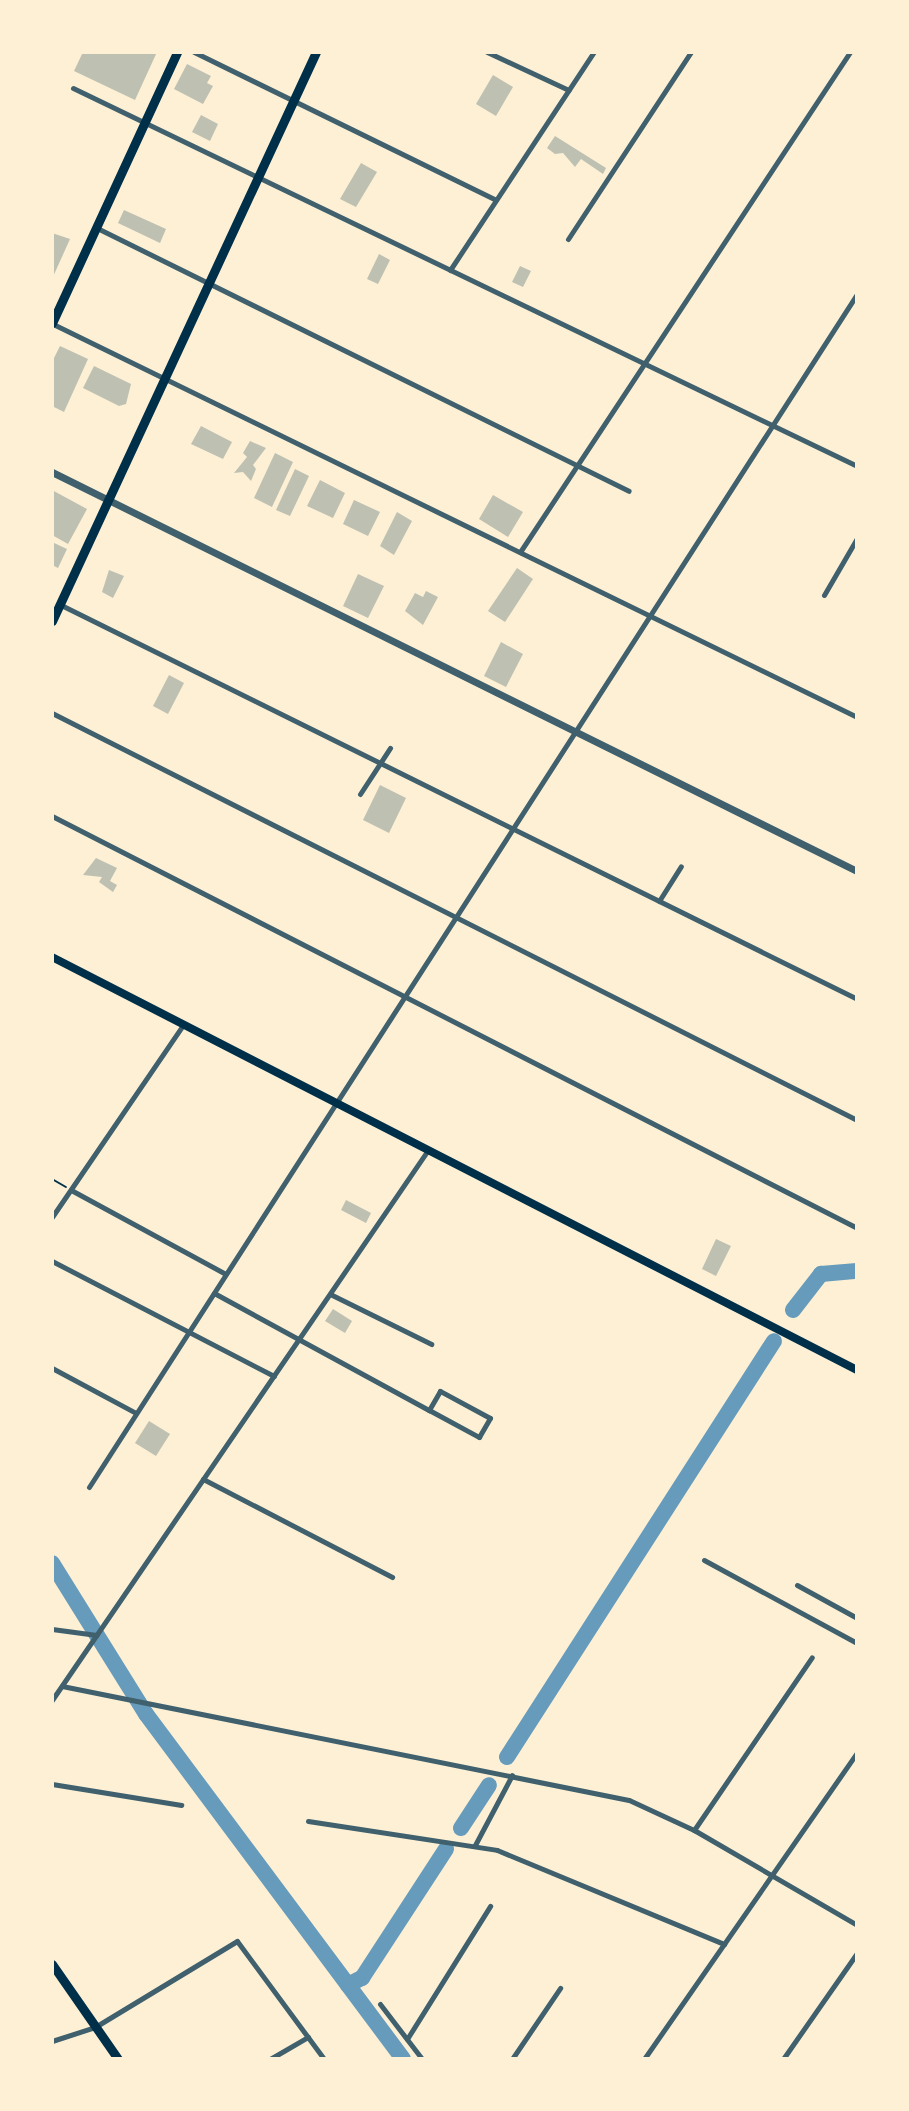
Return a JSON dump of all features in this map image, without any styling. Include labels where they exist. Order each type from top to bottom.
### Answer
[{"type":"main road","points":[[52,323],[177,52]]},
{"type":"main road","points":[[52,621],[56,602],[108,500],[316,52]]},
{"type":"main road","points":[[52,957],[857,1370]]},
{"type":"main road","points":[[52,1964],[118,2059]]},
{"type":"street","points":[[194,52],[496,200]]},
{"type":"street","points":[[487,52],[569,90]]},
{"type":"street","points":[[450,270],[594,52]]},
{"type":"street","points":[[568,239],[691,52]]},
{"type":"street","points":[[520,552],[850,52]]},
{"type":"street","points":[[73,88],[857,466]]},
{"type":"street","points":[[96,227],[629,491]]},
{"type":"street","points":[[89,1487],[857,294]]},
{"type":"street","points":[[52,323],[857,717]]},
{"type":"street","points":[[52,472],[857,871]]},
{"type":"street","points":[[824,595],[857,538]]},
{"type":"street","points":[[56,602],[857,999]]},
{"type":"street","points":[[52,713],[857,1120]]},
{"type":"street","points":[[360,794],[390,748]]},
{"type":"street","points":[[52,816],[857,1228]]},
{"type":"street","points":[[659,901],[681,866]]},
{"type":"street","points":[[52,1217],[183,1025]]},
{"type":"street","points":[[53,1698],[428,1150]]},
{"type":"street","points":[[71,1190],[226,1274]]},
{"type":"street","points":[[52,1261],[274,1376]]},
{"type":"street","points":[[214,1293],[299,1339],[429,1410],[479,1437],[490,1418],[440,1391],[429,1410]]},
{"type":"street","points":[[330,1294],[431,1344]]},
{"type":"street","points":[[52,1368],[136,1413]]},
{"type":"street","points":[[203,1479],[392,1577]]},
{"type":"street","points":[[704,1560],[857,1643]]},
{"type":"street","points":[[797,1585],[857,1618]]},
{"type":"street","points":[[52,1629],[97,1635]]},
{"type":"street","points":[[694,1830],[812,1657]]},
{"type":"street","points":[[62,1686],[629,1800],[694,1830],[857,1925]]},
{"type":"street","points":[[644,2059],[857,1752]]},
{"type":"street","points":[[475,1845],[512,1775]]},
{"type":"street","points":[[52,1784],[181,1805]]},
{"type":"street","points":[[308,1821],[475,1845],[724,1944]]},
{"type":"street","points":[[407,2039],[490,1906]]},
{"type":"street","points":[[52,2041],[95,2027],[237,1941],[324,2059]]},
{"type":"street","points":[[783,2059],[857,1953]]},
{"type":"street","points":[[512,2059],[560,1988]]},
{"type":"street","points":[[380,2004],[422,2059]]},
{"type":"street","points":[[270,2059],[308,2037]]},
{"type":"path","points":[[52,1179],[71,1190]]},
{"type":"building","points":[[83,52],[157,52],[135,100],[74,71]]},
{"type":"building","points":[[187,64],[211,76],[207,83],[213,86],[203,104],[174,89]]},
{"type":"building","points":[[493,75],[513,87],[496,116],[476,104]]},
{"type":"building","points":[[201,115],[218,124],[210,141],[192,132]]},
{"type":"building","points":[[555,136],[606,168],[603,174],[581,159],[575,167],[563,153],[555,154],[547,148]]},
{"type":"building","points":[[361,163],[377,172],[356,207],[340,199]]},
{"type":"building","points":[[124,210],[166,229],[160,243],[118,223]]},
{"type":"building","points":[[52,233],[70,239],[52,279]]},
{"type":"building","points":[[379,254],[390,260],[378,284],[367,279]]},
{"type":"building","points":[[520,266],[531,271],[523,287],[512,282]]},
{"type":"building","points":[[60,346],[88,359],[64,412],[52,406],[52,362]]},
{"type":"building","points":[[94,366],[131,384],[126,404],[119,406],[83,388]]},
{"type":"building","points":[[201,426],[232,442],[223,459],[191,444]]},
{"type":"building","points":[[250,441],[266,448],[253,465],[256,469],[251,481],[243,472],[234,473],[247,457],[243,453]]},
{"type":"building","points":[[275,453],[293,462],[272,507],[254,498]]},
{"type":"building","points":[[295,469],[309,476],[290,516],[276,510]]},
{"type":"building","points":[[320,480],[345,493],[333,518],[307,506]]},
{"type":"building","points":[[52,490],[87,509],[68,544],[52,535]]},
{"type":"building","points":[[493,495],[523,512],[508,537],[479,519]]},
{"type":"building","points":[[354,500],[380,512],[368,536],[343,524]]},
{"type":"building","points":[[397,512],[412,521],[394,555],[380,546]]},
{"type":"building","points":[[52,542],[67,549],[58,568],[52,565]]},
{"type":"building","points":[[517,568],[533,579],[505,622],[488,611]]},
{"type":"building","points":[[109,570],[124,576],[113,598],[102,592]]},
{"type":"building","points":[[358,574],[384,586],[368,618],[343,606]]},
{"type":"building","points":[[426,591],[438,597],[423,625],[405,611],[415,593],[423,597]]},
{"type":"building","points":[[501,642],[523,654],[506,687],[484,676]]},
{"type":"building","points":[[169,675],[184,683],[168,714],[153,706]]},
{"type":"building","points":[[380,785],[406,798],[389,833],[363,820]]},
{"type":"building","points":[[96,858],[117,868],[110,881],[117,885],[113,892],[99,882],[102,877],[83,875]]},
{"type":"building","points":[[346,1200],[371,1213],[366,1223],[341,1210]]},
{"type":"building","points":[[716,1239],[731,1246],[716,1276],[702,1269]]},
{"type":"building","points":[[333,1309],[352,1321],[345,1333],[325,1321]]},
{"type":"building","points":[[149,1421],[170,1434],[156,1456],[135,1443]]},
{"type":"waterway","points":[[793,1310],[821,1274],[857,1271]]},
{"type":"waterway","points":[[507,1757],[774,1341]]},
{"type":"waterway","points":[[52,1563],[146,1714],[403,2059]]},
{"type":"waterway","points":[[461,1828],[489,1785]]},
{"type":"waterway","points":[[348,1985],[362,1978],[446,1849]]}]
